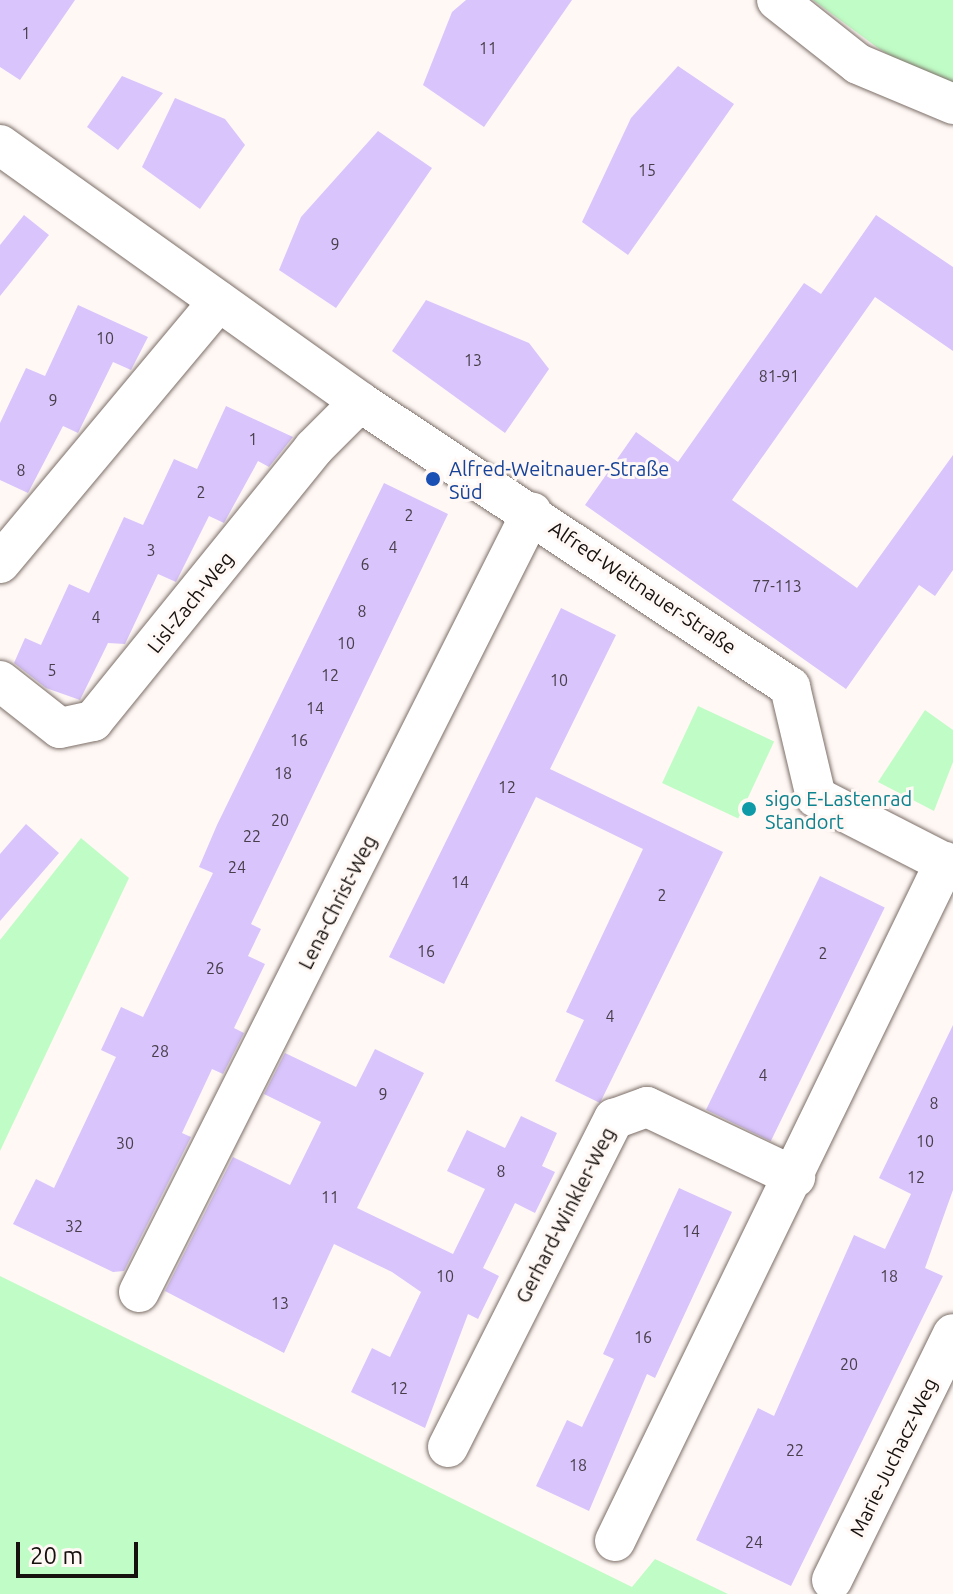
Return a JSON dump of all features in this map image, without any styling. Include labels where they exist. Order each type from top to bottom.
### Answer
[{"type":"street","points":[[777,0],[858,64],[953,104]]},
{"type":"street","name":"Alfred-Weitnauer-Straße","points":[[0,145],[360,402],[532,512],[790,687],[816,797],[949,864]]},
{"type":"street","points":[[0,563],[219,301]]},
{"type":"street","name":"Lisl-Zach-Weg","points":[[0,681],[60,728],[93,721],[314,448],[360,402]]},
{"type":"street","name":"Lena-Christ-Weg","points":[[139,1292],[532,512]]},
{"type":"street","points":[[615,1541],[949,864]]},
{"type":"street","name":"Gerhard-Winkler-Weg","points":[[448,1447],[614,1119],[647,1107],[795,1177]]},
{"type":"street","name":"Marie-Juchacz-Weg","points":[[832,1580],[953,1334]]},
{"type":"green space","points":[[813,0],[953,0],[953,96],[878,48]]},
{"type":"green space","points":[[698,706],[774,741],[738,819],[662,783]]},
{"type":"green space","points":[[925,710],[953,730],[953,762],[934,811],[878,782]]},
{"type":"green space","points":[[81,838],[129,878],[0,1151],[0,940]]},
{"type":"green space","points":[[0,1276],[632,1587],[655,1559],[728,1594],[0,1594]]},
{"type":"building","points":[[0,0],[75,0],[20,80],[0,67]]},
{"type":"building","points":[[466,0],[572,0],[484,127],[423,85],[452,12]]},
{"type":"building","points":[[678,66],[734,104],[628,255],[582,222],[631,118]]},
{"type":"building","points":[[122,76],[163,93],[118,150],[87,127]]},
{"type":"building","points":[[175,98],[225,119],[245,145],[200,209],[142,167]]},
{"type":"building","points":[[378,131],[432,168],[336,308],[279,270],[301,217]]},
{"type":"building","points":[[24,215],[49,235],[0,296],[0,245]]},
{"type":"building","points":[[876,215],[953,267],[953,351],[875,297],[732,500],[857,588],[953,455],[953,570],[935,596],[919,585],[846,689],[585,505],[636,432],[678,462],[804,283],[821,294]]},
{"type":"building","points":[[426,300],[529,343],[549,369],[505,433],[392,351]]},
{"type":"building","points":[[78,305],[148,337],[131,370],[113,362],[78,433],[63,426],[28,493],[0,480],[0,423],[26,368],[45,376]]},
{"type":"building","points":[[226,406],[293,437],[269,467],[258,461],[224,523],[209,516],[176,582],[158,574],[125,644],[108,643],[80,700],[46,688],[14,663],[25,638],[41,645],[69,584],[89,593],[124,517],[143,525],[174,459],[197,469]]},
{"type":"building","points":[[384,483],[448,514],[251,924],[261,929],[248,956],[265,964],[234,1028],[244,1033],[223,1074],[212,1069],[182,1133],[191,1137],[124,1271],[113,1272],[13,1224],[36,1179],[54,1188],[116,1057],[101,1050],[121,1007],[143,1017],[213,873],[199,867],[217,825]]},
{"type":"building","points":[[561,608],[616,635],[550,769],[723,852],[600,1103],[555,1081],[584,1020],[566,1012],[643,849],[536,797],[444,984],[389,957]]},
{"type":"building","points":[[26,824],[59,853],[0,921],[0,854]]},
{"type":"building","points":[[820,876],[885,908],[771,1141],[706,1110]]},
{"type":"building","points":[[953,1025],[953,1190],[925,1268],[943,1276],[791,1586],[696,1540],[758,1408],[774,1416],[854,1235],[885,1249],[911,1194],[879,1178]]},
{"type":"building","points":[[375,1049],[424,1073],[357,1208],[453,1254],[485,1189],[447,1171],[467,1130],[505,1148],[521,1116],[557,1133],[542,1166],[555,1172],[535,1213],[515,1203],[483,1268],[499,1276],[478,1319],[468,1314],[425,1428],[351,1392],[372,1348],[390,1357],[421,1292],[392,1272],[334,1244],[284,1353],[165,1291],[233,1157],[290,1185],[321,1122],[264,1094],[285,1053],[356,1087]]},
{"type":"building","points":[[679,1188],[732,1212],[655,1378],[647,1374],[589,1511],[536,1486],[567,1420],[582,1427],[614,1359],[603,1354]]},
{"type":"place","name":"Alfred-Weitnauer-Straße Süd","points":[[433,479]]},
{"type":"place","name":"sigo E-Lastenrad Standort","points":[[749,809]]}]
